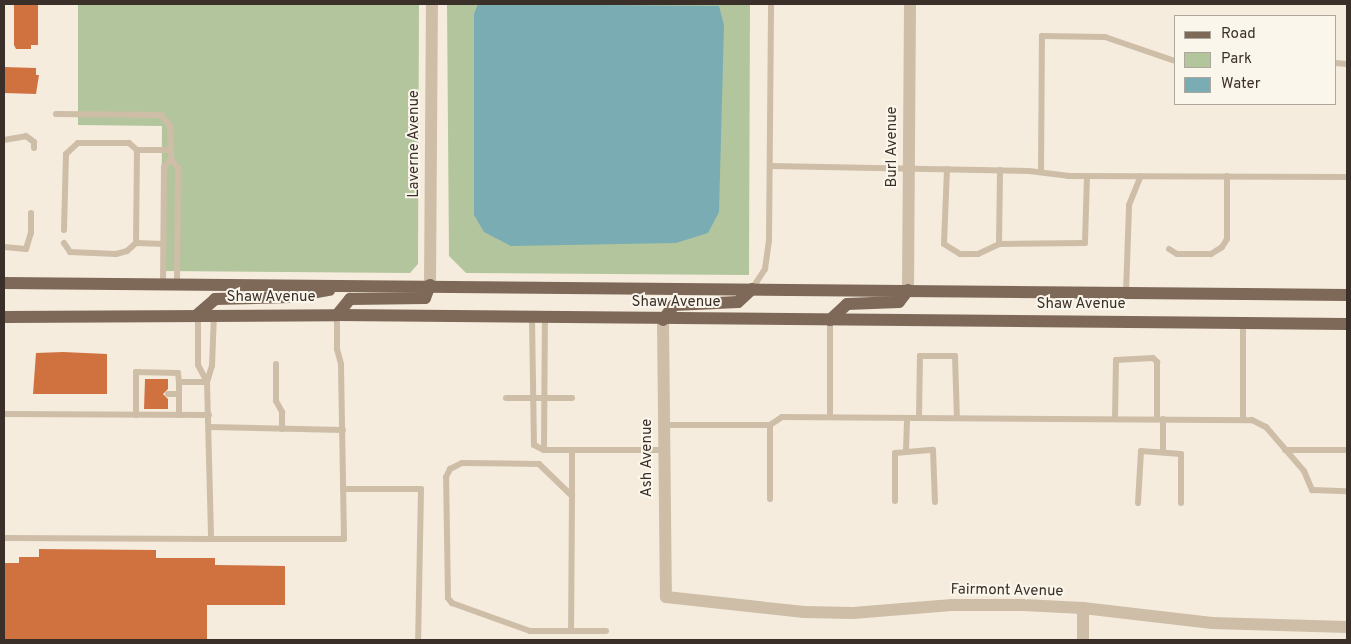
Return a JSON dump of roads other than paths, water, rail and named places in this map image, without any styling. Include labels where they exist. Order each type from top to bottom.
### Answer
[{"type":"main road","name":"Shaw Avenue","points":[[4,283],[358,284],[1347,295]]},
{"type":"main road","points":[[198,314],[215,299],[289,297],[358,284]]},
{"type":"main road","points":[[337,315],[350,299],[425,298],[430,285]]},
{"type":"main road","points":[[664,320],[674,305],[738,302],[752,289]]},
{"type":"main road","points":[[830,320],[847,304],[899,302],[908,290]]},
{"type":"main road","name":"Shaw Avenue","points":[[4,317],[214,314],[538,319],[1347,324]]},
{"type":"street","name":"Laverne Avenue","points":[[430,285],[432,4]]},
{"type":"street","name":"Burl Avenue","points":[[908,290],[910,4]]},
{"type":"street","name":"Ash Avenue","points":[[664,320],[666,597]]},
{"type":"street","name":"Fairmont Avenue","points":[[666,597],[804,612],[853,613],[952,605],[1083,608],[1212,624],[1347,627]]},
{"type":"street","points":[[1083,608],[1083,640]]},
{"type":"lane","points":[[752,289],[765,269],[769,240],[771,4]]},
{"type":"lane","points":[[1041,172],[1042,36],[1105,38],[1174,61]]},
{"type":"lane","points":[[56,114],[161,115],[170,126],[172,160],[178,168],[177,283]]},
{"type":"lane","points":[[4,140],[26,136],[34,142],[34,148]]},
{"type":"lane","points":[[64,230],[66,154],[78,144],[129,143],[137,150],[171,150]]},
{"type":"lane","points":[[136,243],[137,150]]},
{"type":"lane","points":[[163,283],[164,167],[172,160]]},
{"type":"lane","points":[[771,166],[1000,170],[1087,176],[1347,176]]},
{"type":"lane","points":[[948,169],[944,244],[960,254],[978,254],[999,244],[1085,243],[1087,176]]},
{"type":"lane","points":[[999,244],[1000,170]]},
{"type":"lane","points":[[1126,292],[1129,205],[1141,176]]},
{"type":"lane","points":[[1169,249],[1177,254],[1211,254],[1222,247],[1227,239],[1227,176]]},
{"type":"lane","points":[[4,247],[26,249],[31,233],[32,213]]},
{"type":"lane","points":[[64,243],[70,252],[116,254],[127,251],[136,243],[164,244]]},
{"type":"lane","points":[[198,314],[198,365],[207,382]]},
{"type":"lane","points":[[211,538],[210,427],[207,382],[212,366],[214,314]]},
{"type":"lane","points":[[4,538],[344,539],[344,430],[337,315]]},
{"type":"lane","points":[[538,319],[533,398],[532,439],[534,445],[544,450],[664,450]]},
{"type":"lane","points":[[538,319],[545,398],[544,450]]},
{"type":"lane","points":[[830,320],[830,417]]},
{"type":"lane","points":[[1243,322],[1243,419]]},
{"type":"lane","points":[[919,418],[920,356],[955,356],[957,418]]},
{"type":"lane","points":[[1115,418],[1116,360],[1153,358],[1157,362],[1163,451]]},
{"type":"lane","points":[[276,364],[276,401],[282,412],[282,428]]},
{"type":"lane","points":[[136,415],[136,372],[178,372],[179,415]]},
{"type":"lane","points":[[178,382],[207,382]]},
{"type":"lane","points":[[136,394],[144,394]]},
{"type":"lane","points":[[168,394],[179,394]]},
{"type":"lane","points":[[506,398],[572,398]]},
{"type":"lane","points":[[4,414],[209,415]]},
{"type":"lane","points":[[664,425],[770,425],[782,417],[1243,419],[1252,420],[1266,427],[1304,471],[1306,483],[1312,490],[1347,490]]},
{"type":"lane","points":[[906,450],[907,418]]},
{"type":"lane","points":[[770,425],[770,499]]},
{"type":"lane","points":[[210,427],[344,430]]},
{"type":"lane","points":[[571,631],[572,450]]},
{"type":"lane","points":[[895,501],[895,452],[906,450],[935,452],[936,502]]},
{"type":"lane","points":[[1285,450],[1347,450]]},
{"type":"lane","points":[[1138,503],[1138,454],[1163,451],[1181,454],[1181,503]]},
{"type":"lane","points":[[572,496],[539,464],[462,463],[450,469],[446,477],[446,591],[452,604],[530,631],[606,630]]},
{"type":"lane","points":[[343,489],[422,488],[418,640]]},
{"type":"water","points":[[478,4],[719,6],[724,25],[719,212],[708,233],[676,243],[511,246],[484,232],[474,215],[474,14]]}]
